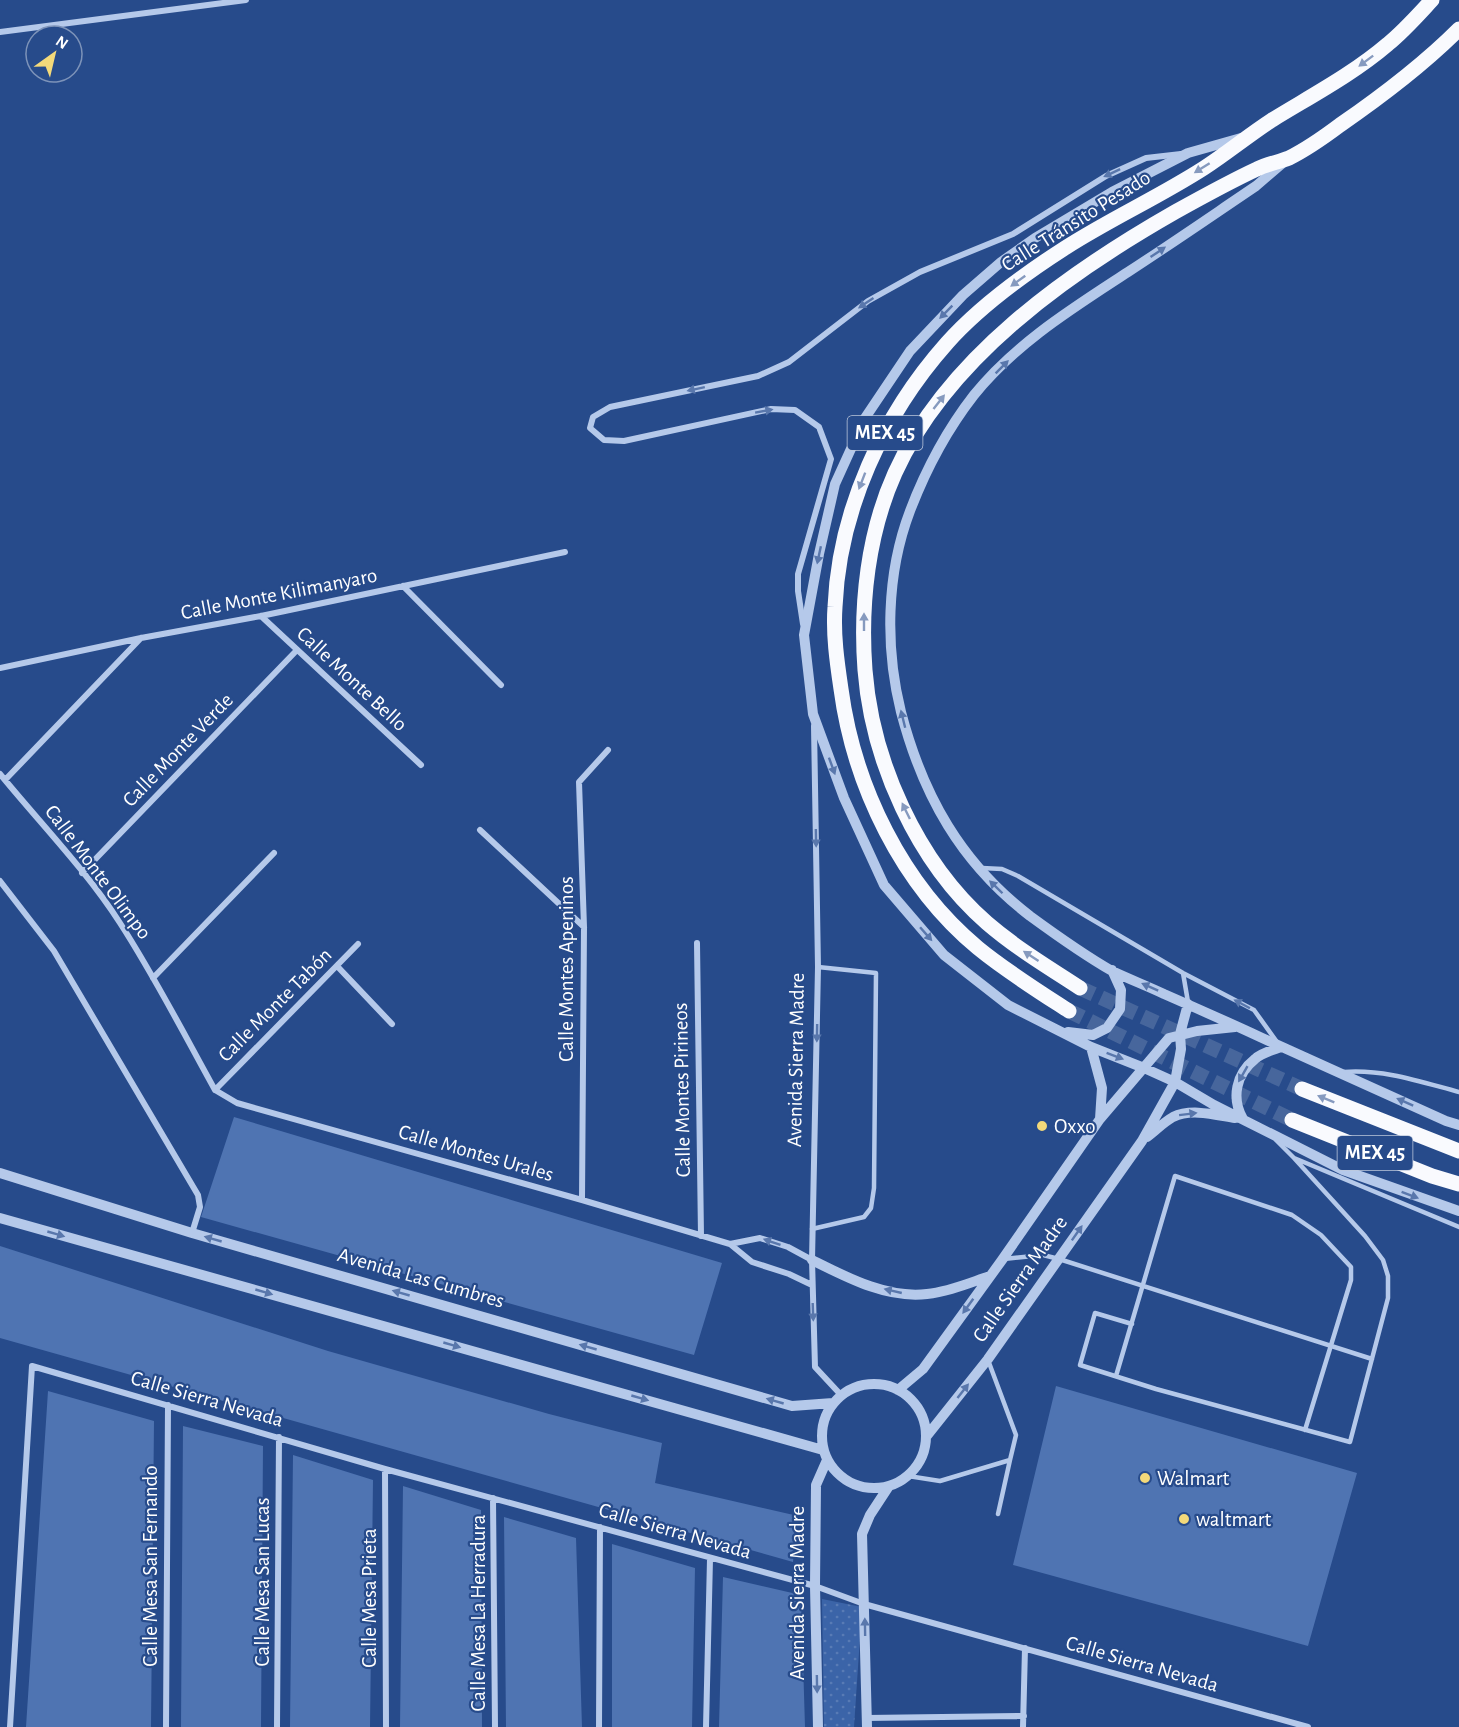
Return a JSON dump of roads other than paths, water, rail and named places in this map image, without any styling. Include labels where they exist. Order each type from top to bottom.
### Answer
[{"type":"main road","name":"Calle Tránsito Pesado","points":[[1069,1011],[1013,975],[975,946],[933,900],[911,872],[883,824],[858,765],[842,695],[834,606],[842,552],[860,484],[891,420],[904,399],[947,343],[974,316],[1046,261],[1117,217],[1204,168],[1247,136],[1357,68],[1388,44],[1432,0]]},
{"type":"main road","name":"MEX 45","points":[[1080,988],[1013,944],[985,921],[954,890],[921,842],[898,795],[878,744],[866,688],[863,611],[873,542],[895,474],[932,411],[982,352],[1048,295],[1160,221],[1260,167],[1289,158],[1374,102],[1459,29]]},
{"type":"main road","name":"MEX 45","points":[[1302,1089],[1459,1151]]},
{"type":"main road","name":"MEX 45","points":[[1292,1120],[1432,1176],[1459,1184]]},
{"type":"street","points":[[0,32],[246,0]]},
{"type":"street","points":[[1410,23],[1426,0]]},
{"type":"street","points":[[1247,136],[1188,153],[1146,158],[1106,176],[1013,234],[920,272],[868,301],[789,362],[758,376],[610,407],[593,417],[590,428],[604,440],[624,441],[771,409],[795,410],[819,427],[831,459],[798,574],[798,591],[814,717],[844,798],[884,885],[944,955],[1008,1005],[1091,1047],[1175,1082],[1343,1170],[1459,1211]]},
{"type":"street","points":[[804,635],[835,484],[865,418],[910,351],[963,295],[1001,262],[1068,217],[1188,153]]},
{"type":"street","points":[[1289,158],[1256,186],[1068,310],[1031,339],[977,392],[944,437],[918,489],[896,556],[892,589],[891,644],[895,683],[907,735],[918,767],[953,836],[976,867],[1031,916],[1112,970],[1459,1125]]},
{"type":"street","name":"Calle Monte Kilimanyaro","points":[[0,668],[565,552]]},
{"type":"street","points":[[403,586],[501,685]]},
{"type":"street","name":"Calle Monte Bello","points":[[261,616],[421,765]]},
{"type":"street","points":[[5,780],[141,638]]},
{"type":"street","name":"Calle Monte Verde","points":[[82,873],[297,650]]},
{"type":"street","name":"Avenida Sierra Madre","points":[[814,717],[818,967],[812,1285],[815,1367],[837,1399]]},
{"type":"street","name":"Calle Montes Apeninos","points":[[582,1200],[584,927],[579,782],[608,750]]},
{"type":"street","name":"Calle Monte Olimpo","points":[[0,774],[120,922],[215,1090]]},
{"type":"street","points":[[480,830],[584,927]]},
{"type":"street","points":[[153,978],[274,853]]},
{"type":"street","points":[[0,881],[54,951],[198,1195],[200,1207],[192,1233]]},
{"type":"street","name":"Calle Montes Pirineos","points":[[697,943],[701,1236]]},
{"type":"street","name":"Calle Monte Tabón","points":[[215,1090],[358,944]]},
{"type":"street","points":[[337,966],[392,1024]]},
{"type":"street","points":[[1062,1032],[1094,1035],[1107,1028],[1120,1009],[1121,990],[1112,970]]},
{"type":"street","points":[[1142,1141],[1175,1082],[1181,1048],[1180,1034],[1188,1004]]},
{"type":"street","points":[[1180,1034],[1236,1027]]},
{"type":"street","name":"Calle Sierra Madre","points":[[898,1390],[923,1369],[1100,1119],[1169,1038],[1180,1034]]},
{"type":"street","points":[[1091,1047],[1102,1088],[1100,1119]]},
{"type":"street","points":[[1243,1119],[1236,1108],[1235,1089],[1244,1070],[1256,1057],[1281,1047]]},
{"type":"street","name":"Calle Montes Urales","points":[[215,1090],[237,1103],[730,1244],[752,1262],[789,1274],[812,1285]]},
{"type":"street","points":[[1142,1141],[1180,1115],[1198,1113],[1243,1119]]},
{"type":"street","name":"Calle Sierra Madre","points":[[926,1437],[988,1359],[1142,1141]]},
{"type":"street","name":"Avenida Las Cumbres","points":[[0,1173],[192,1233],[792,1406],[837,1399]]},
{"type":"street","points":[[0,1218],[823,1449]]},
{"type":"street","name":"Calle Montes Urales","points":[[730,1244],[760,1238],[793,1250],[812,1260]]},
{"type":"street","points":[[812,1260],[849,1279],[906,1294],[925,1295],[941,1292],[990,1276]]},
{"type":"street","name":"Calle Sierra Nevada","points":[[10,1727],[32,1366],[385,1468],[815,1586],[864,1604],[1308,1727]]},
{"type":"street","points":[[890,1486],[866,1487],[843,1478],[828,1460],[823,1449],[821,1433],[825,1417],[837,1399],[859,1386],[879,1384],[898,1390],[913,1402],[923,1418],[926,1437],[924,1453],[916,1467],[908,1476],[890,1486],[870,1515],[862,1534],[866,1723],[1024,1716]]},
{"type":"street","name":"Calle Mesa San Fernando","points":[[166,1727],[168,1405]]},
{"type":"street","name":"Calle Mesa San Lucas","points":[[277,1727],[279,1437]]},
{"type":"street","name":"Avenida Sierra Madre","points":[[818,1727],[815,1586],[816,1485],[828,1460]]},
{"type":"street","name":"Calle Mesa Prieta","points":[[385,1468],[386,1727]]},
{"type":"street","name":"Calle Mesa La Herradura","points":[[493,1498],[495,1727]]},
{"type":"street","points":[[599,1727],[600,1527]]},
{"type":"street","points":[[706,1727],[710,1559]]},
{"type":"street","points":[[1023,1727],[1025,1648]]},
{"type":"lane","points":[[976,867],[1002,869],[1018,876],[1183,973],[1254,1010],[1281,1047]]},
{"type":"lane","points":[[812,1228],[864,1217],[871,1208],[874,1188],[876,973],[818,967]]},
{"type":"lane","points":[[1183,973],[1188,1004]]},
{"type":"lane","points":[[1340,1072],[1364,1070],[1459,1092]]},
{"type":"lane","points":[[1132,1324],[1095,1313],[1080,1365],[1156,1389],[1350,1443],[1388,1298],[1388,1276],[1383,1260],[1365,1236],[1294,1158],[1267,1132]]},
{"type":"lane","points":[[1294,1158],[1459,1227]]},
{"type":"lane","points":[[1116,1376],[1175,1176],[1292,1215],[1322,1235],[1351,1268],[1351,1280],[1305,1430]]},
{"type":"lane","points":[[1002,1260],[1043,1255],[1059,1259],[1372,1359]]},
{"type":"lane","points":[[988,1359],[1016,1435],[998,1514]]},
{"type":"lane","points":[[908,1476],[940,1481],[1010,1460]]},
{"type":"tunnel","points":[[1080,988],[1302,1089]]},
{"type":"tunnel","points":[[1069,1011],[1292,1120]]},
{"type":"place","name":"Oxxo","points":[[1042,1126]]},
{"type":"place","name":"Walmart","points":[[1145,1478]]},
{"type":"place","name":"waltmart","points":[[1184,1519]]}]
